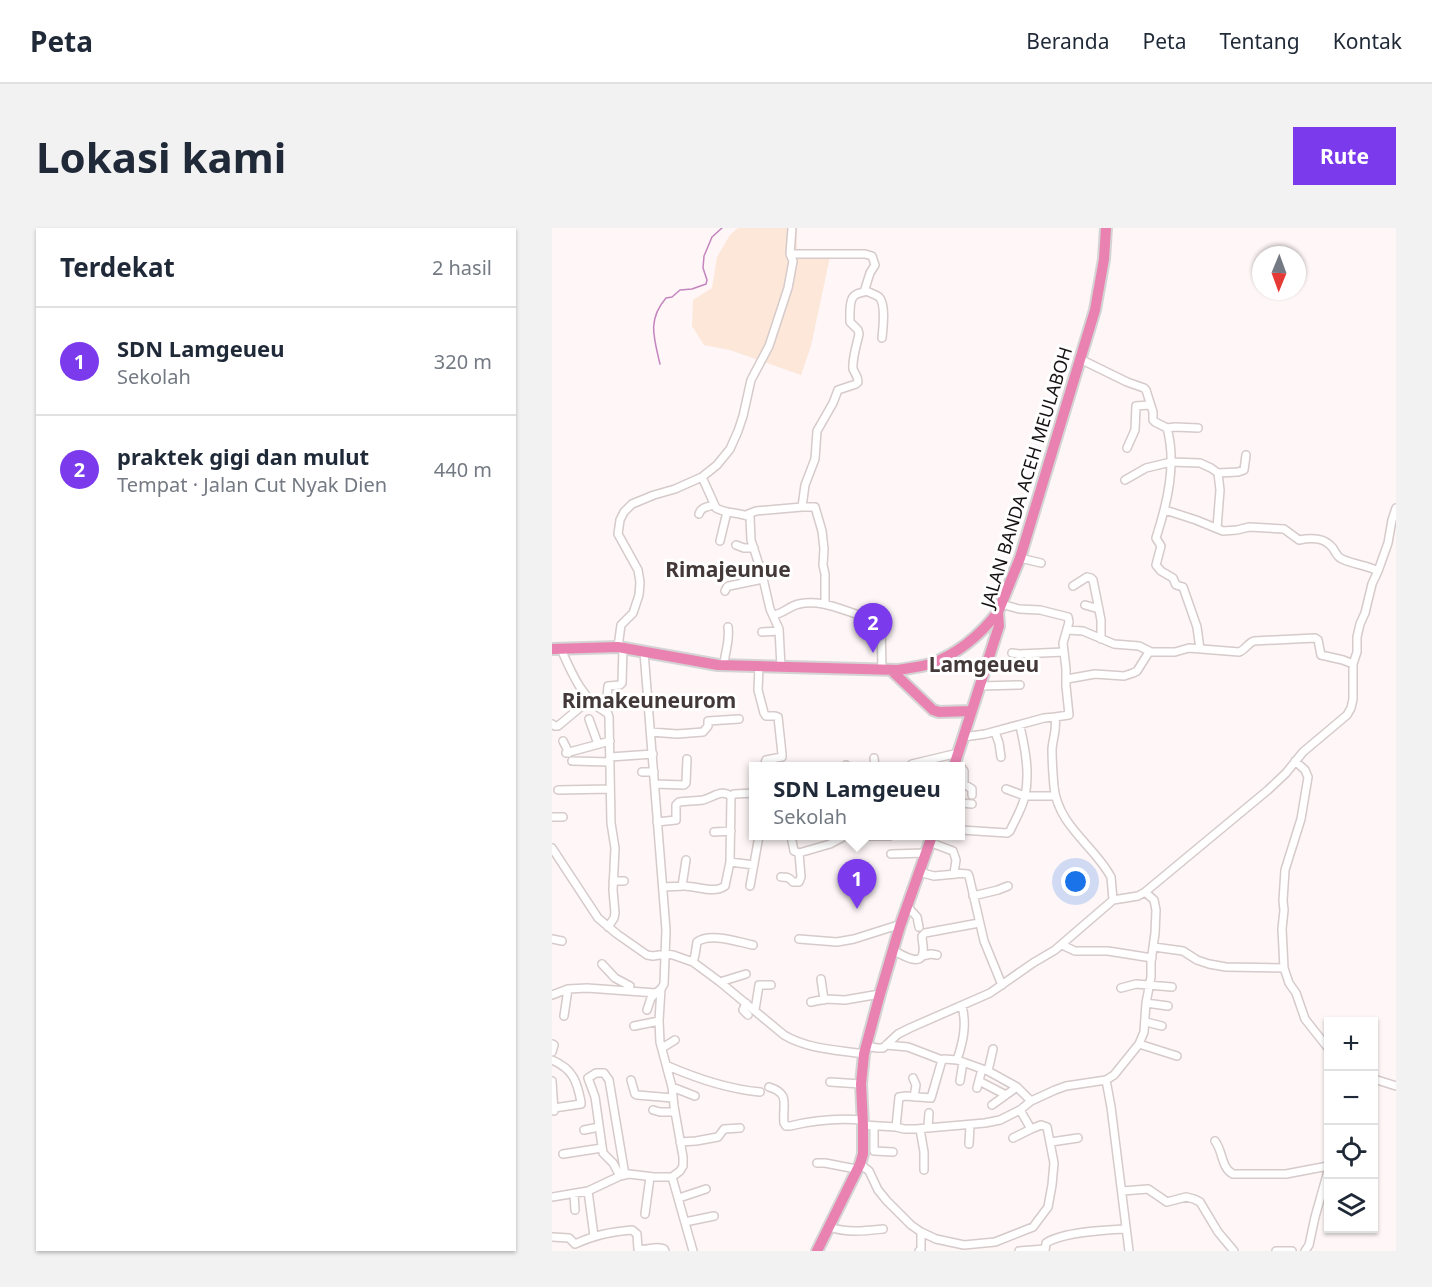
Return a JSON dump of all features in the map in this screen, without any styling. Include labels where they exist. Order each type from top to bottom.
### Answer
[{"type":"highway","name":"JALAN BANDA ACEH MEULABOH","points":[[958,762],[963,737],[999,626],[1000,608],[1020,558],[1098,297],[1106,228]]},
{"type":"highway","points":[[556,649],[620,648],[724,665],[759,667],[886,670],[919,667],[958,650],[986,627],[1000,608]]},
{"type":"highway","points":[[886,670],[933,710],[939,712],[971,711]]},
{"type":"highway","points":[[817,1251],[863,1154],[867,1124],[861,1084],[865,1049],[900,926],[931,840]]},
{"type":"street","points":[[608,927],[615,912],[613,881],[615,848],[611,823],[608,686],[622,683],[621,625],[633,613],[639,595],[640,582],[638,570],[618,534],[620,520],[632,504],[702,477],[717,465],[730,449],[738,431],[751,380],[770,346],[788,288],[793,261],[790,254],[792,228]]},
{"type":"street","points":[[790,254],[869,255],[874,259],[875,265],[864,292],[852,298],[850,322],[859,334],[853,365],[858,382],[838,390],[830,409],[820,424],[816,435],[815,459],[805,485],[802,507]]},
{"type":"street","points":[[865,290],[878,296],[881,300],[884,314],[882,338]]},
{"type":"street","points":[[1080,359],[1144,388],[1153,414],[1153,421],[1167,428],[1198,428]]},
{"type":"street","points":[[1127,448],[1135,430],[1136,406],[1149,405]]},
{"type":"street","points":[[1167,428],[1171,462],[1165,510],[1156,538],[1161,546],[1156,565],[1173,578],[1176,585],[1183,587],[1197,627],[1200,650]]},
{"type":"street","points":[[1125,480],[1146,468],[1171,462],[1200,464],[1218,473],[1243,471],[1246,455]]},
{"type":"street","points":[[1216,528],[1220,490],[1218,473]]},
{"type":"street","points":[[702,477],[713,505],[719,510],[750,517],[751,540],[770,609],[779,631],[782,667]]},
{"type":"street","points":[[699,514],[701,509],[713,505]]},
{"type":"street","points":[[746,515],[756,510],[815,507],[822,531],[824,549],[825,604]]},
{"type":"street","points":[[886,1046],[898,1034],[990,993],[1062,945],[1113,900],[1138,896],[1145,892],[1268,790],[1286,773],[1295,760],[1347,715],[1352,708],[1353,664],[1357,652],[1360,624],[1388,543],[1396,508]]},
{"type":"street","points":[[1165,510],[1225,531],[1249,527],[1284,529],[1299,540],[1312,538],[1329,544],[1340,558],[1378,571]]},
{"type":"street","points":[[720,541],[727,512]]},
{"type":"street","points":[[736,545],[754,548]]},
{"type":"street","points":[[1020,558],[1041,563]]},
{"type":"street","points":[[1073,586],[1087,577],[1091,578],[1100,609],[1101,639]]},
{"type":"street","points":[[725,591],[729,586],[763,579]]},
{"type":"street","points":[[773,615],[781,614],[800,604],[817,603],[840,607],[878,619],[881,621],[886,670]]},
{"type":"street","points":[[1085,605],[1100,609]]},
{"type":"street","points":[[963,737],[995,732],[1044,718],[1069,715],[1064,640],[1069,619],[1066,616],[1040,610],[1000,608]]},
{"type":"street","points":[[724,665],[725,652],[729,643],[728,627]]},
{"type":"street","points":[[1067,630],[1083,631],[1116,645],[1139,646],[1149,652],[1170,652],[1189,648],[1239,652],[1250,643],[1257,641],[1315,638],[1318,640],[1321,655],[1353,664]]},
{"type":"street","points":[[762,632],[779,631]]},
{"type":"street","points":[[556,649],[589,700],[607,713]]},
{"type":"street","points":[[644,652],[666,930],[664,984],[651,998],[647,1010]]},
{"type":"street","points":[[1012,653],[1064,652]]},
{"type":"street","points":[[1067,680],[1095,674],[1124,676],[1132,674],[1137,671],[1149,652]]},
{"type":"street","points":[[759,667],[758,690],[764,713],[766,716],[778,717],[782,754],[782,757],[765,762]]},
{"type":"street","points":[[980,686],[1020,685]]},
{"type":"street","points":[[552,724],[558,726],[589,700]]},
{"type":"street","points":[[1055,717],[1056,733],[1052,748],[1055,796],[1063,815],[1073,830],[1111,877],[1113,900]]},
{"type":"street","points":[[651,732],[677,734],[703,732],[708,726],[708,721],[739,718]]},
{"type":"street","points":[[590,719],[598,744]]},
{"type":"street","points":[[965,830],[1008,832],[1017,817],[1025,796],[1026,777],[1025,752],[1020,726]]},
{"type":"street","points":[[995,732],[1001,757]]},
{"type":"street","points":[[562,741],[568,753],[610,741]]},
{"type":"street","points":[[572,761],[653,754]]},
{"type":"street","points":[[874,758],[874,762]]},
{"type":"street","points":[[655,783],[686,783],[687,759]]},
{"type":"street","points":[[1295,760],[1305,770],[1308,777],[1301,819],[1285,870],[1282,929],[1284,968],[1305,1019],[1324,1041]]},
{"type":"street","points":[[642,772],[654,772]]},
{"type":"street","points":[[965,785],[972,789],[972,795]]},
{"type":"street","points":[[558,790],[610,789]]},
{"type":"street","points":[[1006,789],[1025,796],[1055,796]]},
{"type":"street","points":[[657,822],[676,820],[676,805],[679,802],[704,800],[719,793],[731,796],[749,793]]},
{"type":"street","points":[[664,887],[715,889],[722,888],[726,883],[730,862],[731,796]]},
{"type":"street","points":[[965,803],[972,804]]},
{"type":"street","points":[[552,817],[563,817]]},
{"type":"street","points":[[714,832],[731,831]]},
{"type":"street","points":[[750,886],[758,840]]},
{"type":"street","points":[[792,840],[794,851],[799,853],[838,840]]},
{"type":"street","points":[[933,840],[953,851],[956,874]]},
{"type":"street","points":[[552,848],[598,918],[608,927],[647,955],[684,958],[693,962],[793,1041],[811,1045],[865,1049],[886,1046],[908,1047],[942,1060],[960,1061],[985,1070],[1017,1087],[1031,1101]]},
{"type":"street","points":[[781,877],[790,878],[793,882],[801,880],[799,853]]},
{"type":"street","points":[[891,854],[926,853]]},
{"type":"street","points":[[682,886],[686,861]]},
{"type":"street","points":[[730,862],[754,865]]},
{"type":"street","points":[[919,872],[934,876],[969,875],[984,941],[1002,985]]},
{"type":"street","points":[[613,881],[624,881]]},
{"type":"street","points":[[973,896],[1008,886]]},
{"type":"street","points":[[769,1087],[783,1094],[786,1126],[840,1119],[904,1129],[920,1129],[1000,1120],[1020,1110],[1031,1101],[1066,1086],[1106,1080],[1114,1075],[1139,1044],[1144,1032],[1154,947],[1156,902],[1145,892]]},
{"type":"street","points":[[907,906],[917,917],[919,927]]},
{"type":"street","points":[[922,956],[924,953],[922,936],[925,933],[979,923]]},
{"type":"street","points":[[799,939],[837,942],[900,926]]},
{"type":"street","points":[[693,962],[697,942],[703,938],[723,938],[753,945]]},
{"type":"street","points":[[552,939],[562,941]]},
{"type":"street","points":[[1062,945],[1075,951],[1108,951],[1152,958]]},
{"type":"street","points":[[1154,947],[1183,951],[1197,960],[1226,967],[1284,968]]},
{"type":"street","points":[[893,950],[912,959],[931,954],[937,955]]},
{"type":"street","points":[[602,964],[615,978],[630,986],[628,991]]},
{"type":"street","points":[[720,982],[746,974]]},
{"type":"street","points":[[820,979],[824,1000]]},
{"type":"street","points":[[1121,988],[1136,984],[1172,987]]},
{"type":"street","points":[[755,1010],[759,985],[771,985]]},
{"type":"street","points":[[552,995],[568,989],[587,988],[658,991]]},
{"type":"street","points":[[564,1016],[568,989]]},
{"type":"street","points":[[552,1197],[588,1191],[622,1176],[634,1174],[672,1177],[683,1166],[672,1087],[662,1048],[658,991]]},
{"type":"street","points":[[811,1002],[845,1000],[880,993]]},
{"type":"street","points":[[1146,1003],[1168,1006]]},
{"type":"street","points":[[745,1004],[743,1011],[748,1015]]},
{"type":"street","points":[[960,1081],[964,1034],[962,1006]]},
{"type":"street","points":[[634,1026],[659,1021]]},
{"type":"street","points":[[1146,1022],[1162,1026]]},
{"type":"street","points":[[662,1048],[675,1040]]},
{"type":"street","points":[[552,1044],[554,1046],[552,1052]]},
{"type":"street","points":[[1139,1044],[1177,1056]]},
{"type":"street","points":[[993,1049],[978,1084],[1006,1095]]},
{"type":"street","points":[[552,1060],[564,1065],[575,1079],[581,1104],[553,1110],[552,1081]]},
{"type":"street","points":[[896,1127],[899,1097],[931,1098],[942,1060]]},
{"type":"street","points":[[668,1066],[713,1084],[760,1092]]},
{"type":"street","points":[[604,1072],[613,1095],[622,1176],[604,1155],[602,1148],[595,1097],[588,1078],[596,1073],[604,1072]]},
{"type":"street","points":[[913,1078],[916,1085],[914,1097]]},
{"type":"street","points":[[631,1080],[637,1095],[673,1098]]},
{"type":"street","points":[[1106,1080],[1129,1251]]},
{"type":"street","points":[[1378,1081],[1396,1086]]},
{"type":"street","points":[[830,1082],[861,1084]]},
{"type":"street","points":[[672,1087],[695,1096]]},
{"type":"street","points":[[992,1105],[1017,1087]]},
{"type":"street","points":[[653,1110],[675,1112]]},
{"type":"street","points":[[1020,1110],[1031,1129]]},
{"type":"street","points":[[928,1127],[929,1113]]},
{"type":"street","points":[[867,1124],[874,1151],[893,1152]]},
{"type":"street","points":[[969,1144],[970,1125]]},
{"type":"street","points":[[817,1163],[858,1166],[869,1171],[878,1190],[911,1226],[936,1239],[970,1245],[1002,1240],[1033,1227],[1049,1203],[1054,1170],[1051,1143],[1045,1125],[1012,1138]]},
{"type":"street","points":[[584,1130],[599,1127]]},
{"type":"street","points":[[680,1142],[718,1137],[724,1128],[740,1128]]},
{"type":"street","points":[[920,1129],[924,1170]]},
{"type":"street","points":[[1051,1143],[1078,1138]]},
{"type":"street","points":[[1215,1141],[1225,1165],[1233,1174],[1286,1174],[1324,1167]]},
{"type":"street","points":[[563,1154],[602,1148]]},
{"type":"street","points":[[645,1214],[650,1177]]},
{"type":"street","points":[[672,1177],[693,1251]]},
{"type":"street","points":[[1305,1251],[1309,1245],[1327,1179]]},
{"type":"street","points":[[679,1198],[706,1189]]},
{"type":"street","points":[[1122,1191],[1149,1189],[1167,1202],[1183,1197],[1197,1200],[1203,1205],[1218,1232],[1234,1251]]},
{"type":"street","points":[[588,1191],[594,1236]]},
{"type":"street","points":[[574,1194],[575,1210]]},
{"type":"street","points":[[686,1222],[714,1216]]},
{"type":"street","points":[[829,1227],[852,1232],[883,1229]]},
{"type":"street","points":[[1019,1251],[1045,1250],[1046,1243],[1068,1235],[1125,1229]]},
{"type":"street","points":[[552,1237],[568,1238],[575,1247],[594,1236],[632,1230],[637,1234],[638,1249],[646,1251],[661,1247],[665,1251]]},
{"type":"street","points":[[919,1251],[921,1251],[921,1232]]},
{"type":"street","points":[[1276,1251],[1292,1251]]},
{"type":"shaded area","points":[[738,228],[797,228],[797,253],[831,252],[811,346],[801,375],[730,350],[704,345],[692,326],[693,300],[712,288],[717,257],[730,235]]},
{"type":"waterway","points":[[660,364],[654,330],[656,314],[666,298],[672,297],[680,290],[706,284],[703,268],[704,256],[712,237],[722,228]]},
{"type":"place","name":"praktek gigi dan mulut","points":[[873,653]]},
{"type":"place","name":"SDN Lamgeueu","points":[[857,909]]},
{"type":"district","name":"Rimajeunue","points":[[728,569]]},
{"type":"district","name":"Lamgeueu","points":[[984,664]]},
{"type":"district","name":"Rimakeuneurom","points":[[649,700]]}]
